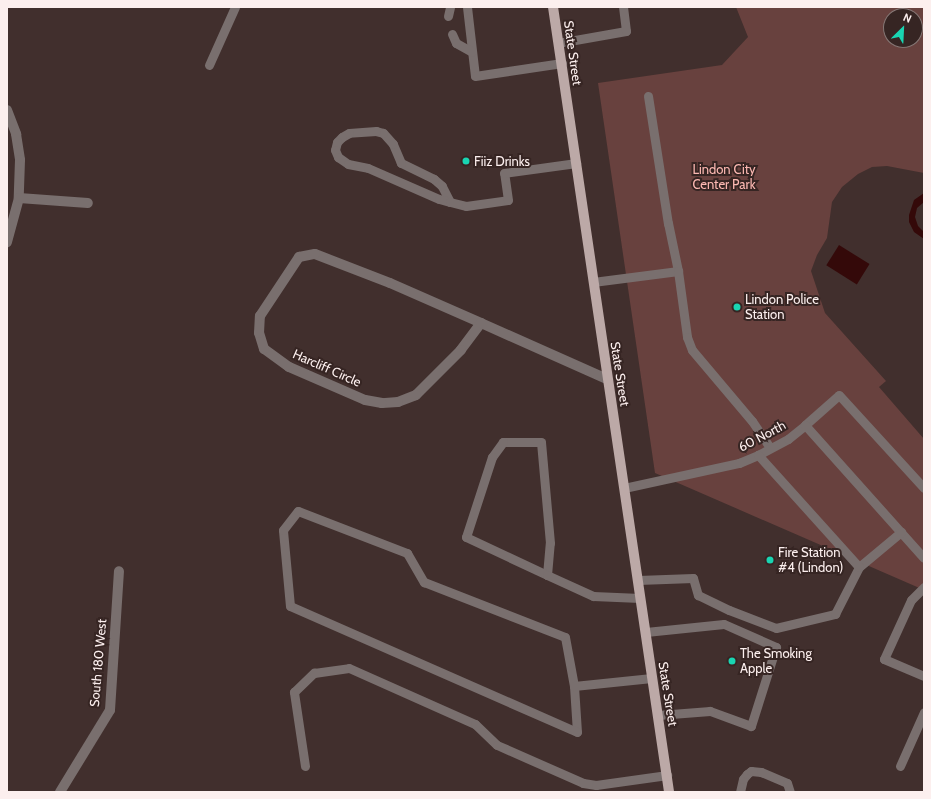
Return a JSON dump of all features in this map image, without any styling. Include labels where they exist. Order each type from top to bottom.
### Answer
[{"type":"main road","name":"State Street","points":[[553,7],[669,792]]},
{"type":"street","points":[[7,110],[16,134],[20,160],[19,198],[7,242]]},
{"type":"street","points":[[19,198],[88,203]]},
{"type":"street","name":"Harcliff Circle","points":[[481,323],[460,350],[416,395],[398,402],[382,403],[365,400],[289,367],[264,349],[259,333],[260,316],[299,257],[315,254],[390,283],[481,323],[607,379]]},
{"type":"street","name":"South 180 West","points":[[60,792],[110,710],[119,571]]},
{"type":"lane","points":[[209,65],[235,7]]},
{"type":"lane","points":[[467,7],[475,76],[562,63]]},
{"type":"lane","points":[[558,43],[626,31],[623,7]]},
{"type":"lane","points":[[452,34],[456,43],[472,52]]},
{"type":"lane","points":[[648,96],[668,223],[678,270],[687,337],[692,350],[752,421],[770,448]]},
{"type":"lane","points":[[450,202],[442,186],[434,179],[402,163],[393,144],[383,133],[371,131],[349,133],[342,137],[336,146],[338,157],[348,164],[368,168],[439,199],[450,202],[466,206],[508,200],[504,173],[576,163]]},
{"type":"lane","points":[[593,282],[678,270]]},
{"type":"lane","points":[[805,425],[839,395],[924,488]]},
{"type":"lane","name":"60 North","points":[[624,488],[739,463],[788,439],[805,425],[924,558]]},
{"type":"lane","points":[[547,575],[550,543],[541,442],[503,442],[492,457],[466,537],[547,575],[593,596],[640,598]]},
{"type":"lane","points":[[758,455],[859,567]]},
{"type":"lane","points":[[298,511],[407,553],[424,582],[565,637],[574,686],[577,732],[290,606],[283,530],[298,511]]},
{"type":"lane","points":[[638,580],[693,578],[698,594],[729,610],[776,628],[835,614],[859,567],[901,532]]},
{"type":"lane","points":[[924,587],[911,600],[884,659],[924,676]]},
{"type":"lane","points":[[646,632],[724,624],[776,647],[751,726],[710,711],[658,715]]},
{"type":"lane","points":[[305,766],[294,692],[314,673],[349,668],[475,724],[497,745],[583,783],[596,785],[667,775]]},
{"type":"lane","points":[[574,686],[652,678]]},
{"type":"lane","points":[[900,766],[924,712]]},
{"type":"lane","points":[[740,792],[743,779],[751,771],[761,772],[787,782],[790,792]]},
{"type":"green space","name":"Lindon City Center Park","points":[[736,7],[924,7],[924,173],[887,166],[872,167],[858,174],[842,187],[832,202],[827,238],[817,255],[811,271],[825,313],[886,381],[879,387],[924,439],[924,590],[655,473],[598,83],[722,65],[748,37]]},
{"type":"shaded area","points":[[924,193],[924,202],[917,208],[915,217],[918,226],[924,232],[924,239],[914,232],[909,222],[909,215],[914,200]]},
{"type":"shaded area","points":[[839,245],[870,264],[857,284],[826,265]]},
{"type":"place","name":"Fiiz Drinks","points":[[466,161]]},
{"type":"place","name":"Lindon Police Station","points":[[737,307]]},
{"type":"place","name":"Fire Station #4 (Lindon)","points":[[770,560]]},
{"type":"place","name":"The Smoking Apple","points":[[732,661]]}]
